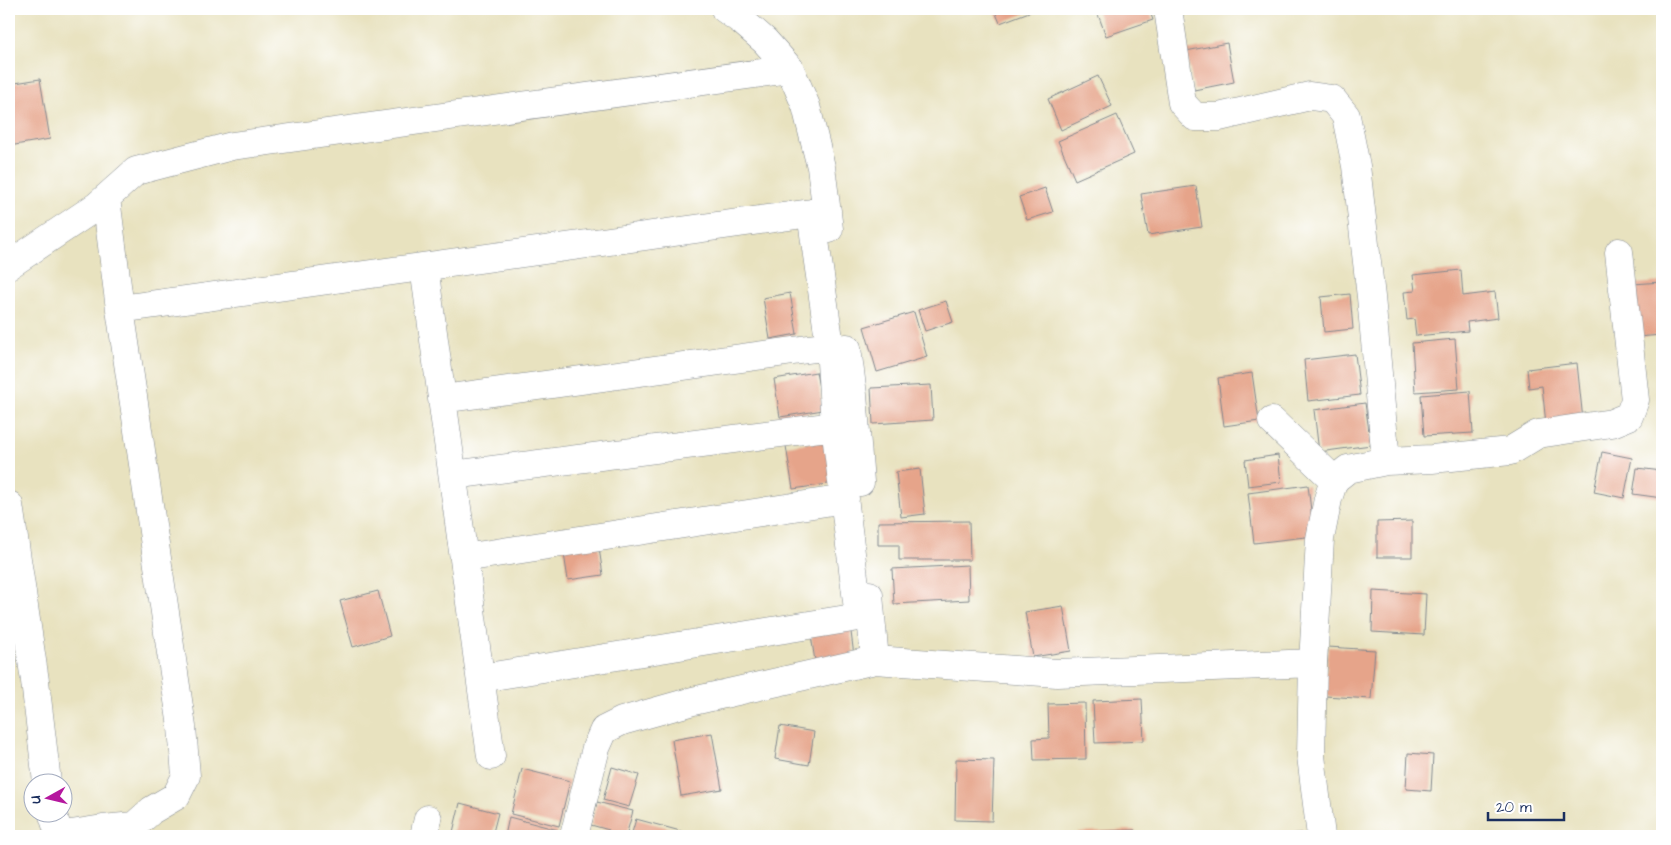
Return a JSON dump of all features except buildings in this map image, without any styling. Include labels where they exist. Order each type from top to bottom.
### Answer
[{"type":"street","points":[[481,678],[859,617],[835,426],[819,212],[821,167],[806,106],[790,69],[765,41],[725,9]]},
{"type":"street","points":[[1168,9],[1182,102],[1195,117],[1220,117],[1310,96],[1332,99],[1346,116],[1356,166],[1371,297],[1386,461]]},
{"type":"street","points":[[9,264],[96,206],[136,171],[232,146],[790,69]]},
{"type":"street","points":[[55,822],[59,834],[103,829],[134,831],[152,810],[176,796],[186,776],[182,727],[120,309],[106,198]]},
{"type":"street","points":[[120,309],[819,212]]},
{"type":"street","points":[[819,212],[853,395],[875,660]]},
{"type":"street","points":[[1320,836],[1311,756],[1313,663],[1320,539],[1334,480],[1348,469],[1386,461],[1432,459],[1510,451],[1538,434],[1612,423],[1629,416],[1635,400],[1620,252]]},
{"type":"street","points":[[424,267],[491,756]]},
{"type":"street","points":[[442,399],[830,346]]},
{"type":"street","points":[[1272,421],[1334,480]]},
{"type":"street","points":[[453,475],[835,426]]},
{"type":"street","points":[[464,558],[845,498]]},
{"type":"street","points":[[9,505],[35,681],[46,772]]},
{"type":"street","points":[[574,836],[596,748],[604,730],[622,721],[692,701],[875,660],[1057,673],[1313,663]]}]
